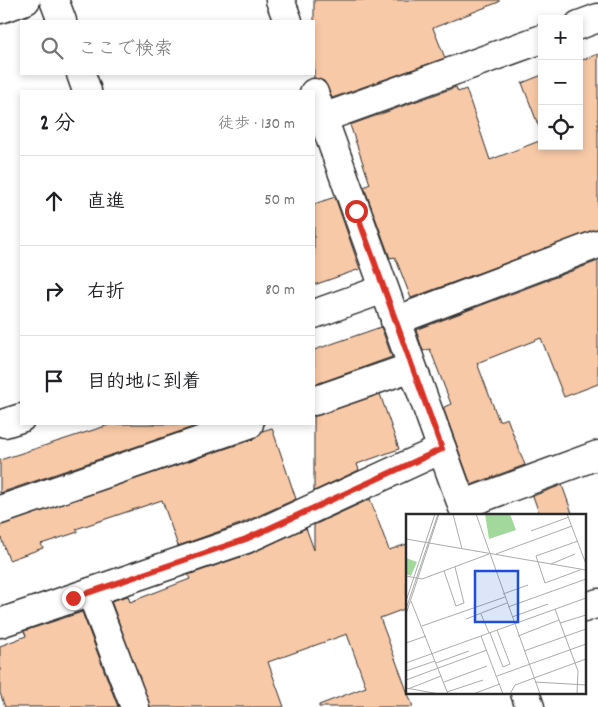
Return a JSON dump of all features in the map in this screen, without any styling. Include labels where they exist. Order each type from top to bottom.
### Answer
[{"type":"street","points":[[0,9],[26,0]]},
{"type":"street","points":[[54,0],[62,20]]},
{"type":"street","points":[[280,0],[288,20]]},
{"type":"street","points":[[583,24],[598,18]]},
{"type":"street","points":[[538,40],[316,101],[464,511],[598,455]]},
{"type":"street","points":[[81,75],[87,90]]},
{"type":"street","points":[[307,75],[312,90]]},
{"type":"street","points":[[395,321],[598,244]]},
{"type":"street","points":[[315,314],[384,289]]},
{"type":"street","points":[[315,402],[412,368]]},
{"type":"street","points":[[0,510],[247,425]]},
{"type":"street","points":[[0,623],[246,539],[442,449]]},
{"type":"street","points":[[91,592],[135,707]]},
{"type":"street","points":[[586,607],[598,603]]},
{"type":"street","points":[[525,694],[530,707]]},
{"type":"building","points":[[314,0],[499,0],[499,2],[433,28],[445,58],[332,98],[324,81],[314,78]]},
{"type":"building","points":[[598,54],[598,229],[411,298],[395,257],[390,258],[364,187],[370,184],[350,125],[456,87],[458,92],[466,89],[490,160],[538,142],[538,150],[583,150],[583,60]]},
{"type":"building","points":[[538,77],[538,125],[522,83]]},
{"type":"building","points":[[335,197],[360,269],[315,285],[315,204]]},
{"type":"building","points":[[598,261],[598,384],[564,397],[541,338],[477,363],[499,421],[507,418],[525,465],[471,485],[444,410],[444,407],[451,404],[430,349],[423,351],[416,330]]},
{"type":"building","points":[[381,327],[392,357],[315,385],[315,350]]},
{"type":"building","points":[[380,394],[399,449],[357,464],[359,470],[314,491],[315,416]]},
{"type":"building","points":[[109,425],[199,425],[0,493],[0,460]]},
{"type":"building","points":[[272,428],[296,499],[240,524],[178,546],[162,500],[76,529],[78,532],[41,544],[43,548],[9,560],[0,535],[0,525],[254,439],[262,431]]},
{"type":"building","points":[[562,485],[572,514],[539,514],[533,496]]},
{"type":"building","points":[[370,499],[389,550],[406,544],[406,608],[380,618],[406,688],[406,694],[408,694],[413,707],[319,707],[319,705],[366,687],[347,634],[268,662],[284,707],[150,707],[111,601],[128,596],[130,602],[190,579],[188,575],[252,553],[306,528],[314,550],[314,525]]},
{"type":"building","points":[[82,612],[118,707],[5,707],[0,693],[0,646],[26,636],[24,631]]},
{"type":"route","points":[[73,598],[246,539],[442,449],[356,211]]}]
